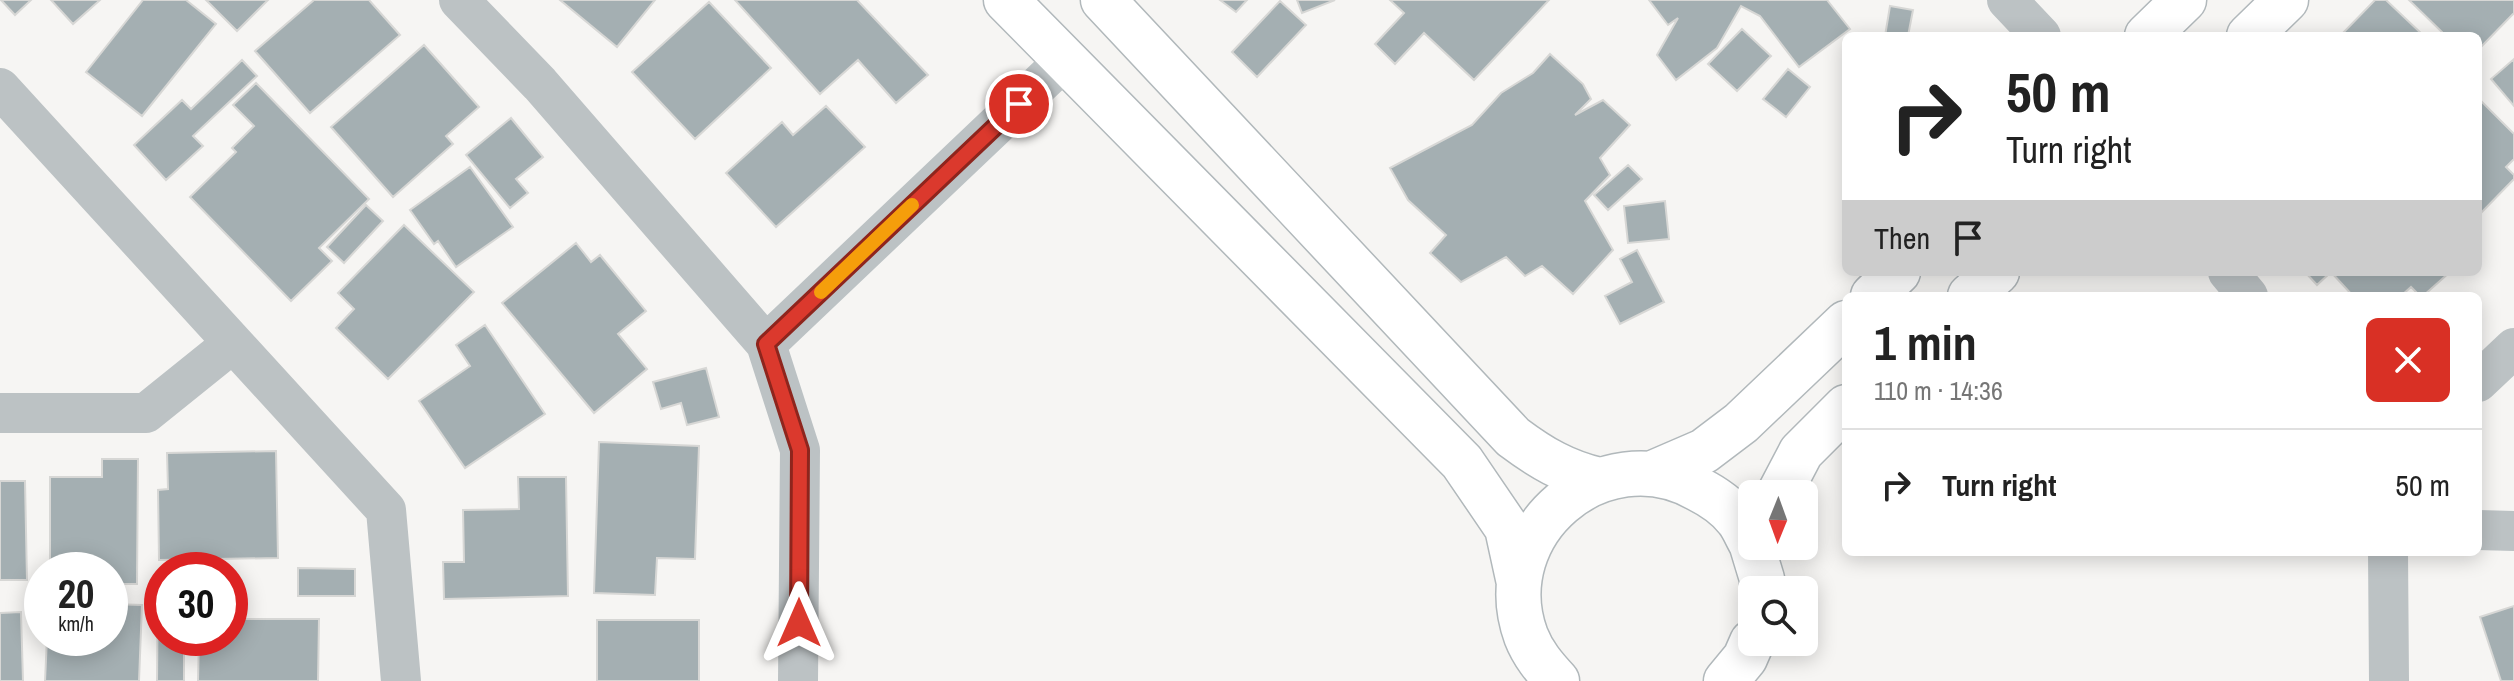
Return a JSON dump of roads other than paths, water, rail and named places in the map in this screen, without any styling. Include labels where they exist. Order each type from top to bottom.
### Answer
[{"type":"street","points":[[459,0],[540,84],[766,344],[800,450],[798,681]]},
{"type":"street","points":[[1006,0],[1462,462],[1507,528],[1526,636],[1548,674]]},
{"type":"street","points":[[1103,0],[1513,437],[1540,458],[1571,473],[1599,480]]},
{"type":"street","points":[[2007,0],[2037,32]]},
{"type":"street","points":[[2151,32],[2184,0]]},
{"type":"street","points":[[2253,32],[2286,0]]},
{"type":"street","points":[[766,344],[1065,60]]},
{"type":"street","points":[[0,88],[386,510],[401,681]]},
{"type":"street","points":[[1877,292],[1894,276]]},
{"type":"street","points":[[1974,292],[1992,276]]},
{"type":"street","points":[[2231,276],[2245,292]]},
{"type":"street","points":[[1653,473],[1704,451],[1741,423],[1842,327]]},
{"type":"street","points":[[0,413],[146,413],[233,343]]},
{"type":"street","points":[[2482,378],[2514,348]]},
{"type":"street","points":[[1786,480],[1801,452],[1842,411]]},
{"type":"street","points":[[1519,583],[1527,549],[1544,520],[1568,496],[1599,480],[1625,474],[1653,473],[1685,481],[1713,497],[1737,519],[1758,561]]},
{"type":"street","points":[[2482,530],[2514,531]]},
{"type":"street","points":[[2388,556],[2389,681]]},
{"type":"street","points":[[1726,681],[1746,656]]}]
